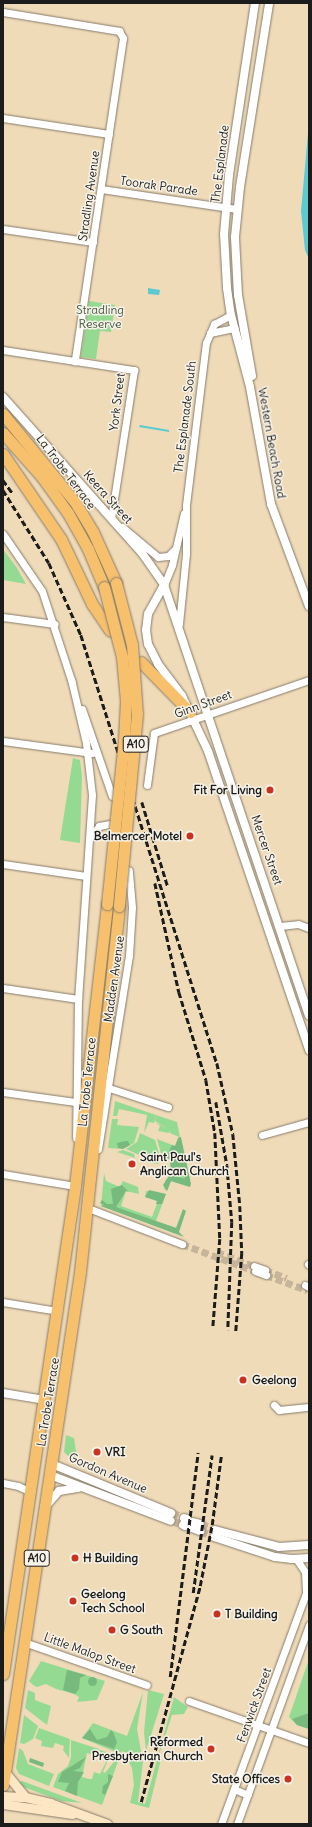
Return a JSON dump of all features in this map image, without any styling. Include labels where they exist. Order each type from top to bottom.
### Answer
[{"type":"highway","name":"La Trobe Terrace","points":[[3,414],[75,502],[93,532],[116,583],[132,645],[137,714],[88,1208],[61,1402],[3,1785]]},
{"type":"highway","name":"La Trobe Terrace","points":[[3,432],[42,477],[68,513],[88,549],[104,587],[122,657],[126,701],[124,740],[107,904],[77,1171],[45,1400],[3,1670]]},
{"type":"highway","points":[[3,454],[61,539],[92,604],[110,631]]},
{"type":"highway","points":[[141,662],[192,715]]},
{"type":"highway","points":[[45,1400],[61,1402]]},
{"type":"highway","name":"Gordon Avenue","points":[[34,1468],[51,1469]]},
{"type":"main road","points":[[5,1772],[24,1797]]},
{"type":"main road","points":[[3,1796],[24,1797],[50,1803],[107,1824]]},
{"type":"main road","points":[[3,1804],[79,1814]]},
{"type":"street","name":"The Esplanade","points":[[234,328],[231,315],[225,255],[226,207],[229,175],[255,3]]},
{"type":"street","name":"The Esplanade","points":[[243,325],[234,257],[237,209],[269,3]]},
{"type":"street","name":"Stradling Avenue","points":[[3,12],[122,34],[109,134],[75,361]]},
{"type":"street","points":[[3,118],[109,134]]},
{"type":"street","name":"Toorak Parade","points":[[101,189],[237,209]]},
{"type":"street","points":[[3,229],[93,242]]},
{"type":"street","points":[[231,315],[241,315]]},
{"type":"street","name":"The Esplanade South","points":[[192,715],[178,690],[155,659],[147,639],[148,614],[164,585],[186,505],[206,343],[216,322],[231,315]]},
{"type":"street","points":[[210,333],[243,325]]},
{"type":"street","name":"Western Beach Road","points":[[243,325],[274,493],[309,590]]},
{"type":"street","name":"Western Beach Road","points":[[234,328],[250,387],[271,504],[309,606]]},
{"type":"street","name":"York Street","points":[[3,350],[134,370],[111,519]]},
{"type":"street","name":"Keera Street","points":[[3,397],[142,553],[164,585],[179,624]]},
{"type":"street","name":"The Esplanade South","points":[[179,624],[186,554],[186,505]]},
{"type":"street","points":[[111,519],[157,556],[166,557],[175,549]]},
{"type":"street","points":[[3,534],[39,585],[55,624],[71,679],[112,796]]},
{"type":"street","points":[[3,617],[55,624]]},
{"type":"street","name":"Mercer Street","points":[[179,624],[309,1015]]},
{"type":"street","points":[[71,679],[88,754],[92,795],[78,999],[75,1102],[77,1171]]},
{"type":"street","name":"Ginn Street","points":[[147,785],[154,733],[192,715],[209,713],[309,680]]},
{"type":"street","name":"Mercer Street","points":[[192,715],[220,783],[309,1050]]},
{"type":"street","points":[[3,741],[88,754],[97,752]]},
{"type":"street","points":[[90,838],[99,826],[109,824]]},
{"type":"street","points":[[3,864],[86,876]]},
{"type":"street","name":"Madden Avenue","points":[[88,1208],[109,1088],[131,938],[132,907],[129,870]]},
{"type":"street","points":[[269,930],[280,926],[298,924],[309,928]]},
{"type":"street","points":[[3,988],[78,999]]},
{"type":"street","points":[[109,1088],[168,1107]]},
{"type":"street","points":[[3,1092],[75,1102]]},
{"type":"street","points":[[262,1135],[309,1122]]},
{"type":"street","points":[[3,1174],[75,1186]]},
{"type":"street","points":[[88,1208],[183,1242]]},
{"type":"street","points":[[255,1268],[266,1272]]},
{"type":"street","points":[[3,1302],[58,1311]]},
{"type":"street","points":[[3,1393],[45,1400]]},
{"type":"street","points":[[274,1405],[279,1410],[309,1407]]},
{"type":"street","name":"Gordon Avenue","points":[[51,1469],[88,1477],[162,1510],[171,1517],[87,1489],[51,1469]]},
{"type":"street","points":[[3,1483],[18,1486],[31,1492]]},
{"type":"street","points":[[45,1508],[59,1491],[76,1488],[87,1489]]},
{"type":"street","name":"Gordon Avenue","points":[[116,1499],[162,1510]]},
{"type":"street","points":[[309,1545],[278,1547],[215,1530],[275,1557],[298,1560],[309,1558]]},
{"type":"street","points":[[214,1537],[248,1546]]},
{"type":"street","name":"Fenwick Street","points":[[298,1560],[305,1575],[306,1594]]},
{"type":"street","name":"Fenwick Street","points":[[221,1824],[259,1726],[309,1585]]},
{"type":"street","name":"Fenwick Street","points":[[236,1824],[248,1795],[309,1625]]},
{"type":"street","name":"Little Malop Street","points":[[24,1642],[147,1685]]},
{"type":"street","points":[[189,1702],[309,1743]]},
{"type":"street","points":[[234,1788],[248,1795]]},
{"type":"green space","name":"Stradling Reserve","points":[[89,301],[115,305],[111,332],[100,331],[96,359],[81,357]]},
{"type":"green space","points":[[3,549],[17,568],[26,584],[3,580]]},
{"type":"green space","points":[[73,758],[80,760],[82,776],[80,843],[60,840]]},
{"type":"green space","points":[[115,1101],[156,1115],[154,1123],[149,1122],[144,1133],[147,1115],[119,1109],[117,1116],[113,1116]]},
{"type":"green space","points":[[156,1115],[177,1122],[190,1187],[171,1181],[167,1191],[164,1189],[166,1179],[168,1179],[171,1172],[170,1160],[162,1157],[157,1139],[175,1146],[179,1137],[170,1133],[170,1130],[169,1133],[158,1131],[160,1126],[155,1122],[168,1129],[155,1121]]},
{"type":"green space","points":[[112,1119],[118,1119],[117,1125],[139,1127],[134,1143],[123,1149],[108,1148]]},
{"type":"green space","points":[[140,1133],[155,1140],[160,1157],[158,1164],[143,1161],[144,1157],[126,1149],[137,1142]]},
{"type":"green space","points":[[181,1137],[191,1184],[190,1187],[171,1181],[167,1191],[163,1185],[170,1174],[185,1179],[183,1171],[171,1172],[170,1159],[166,1158],[172,1145],[175,1146],[178,1138]]},
{"type":"green space","points":[[128,1141],[130,1145],[123,1149],[118,1148],[117,1143]]},
{"type":"green space","points":[[123,1150],[134,1154],[135,1158],[117,1152]]},
{"type":"green space","points":[[104,1173],[106,1181],[120,1187],[123,1181],[138,1187],[139,1194],[126,1191],[121,1206],[152,1217],[158,1201],[145,1197],[146,1191],[166,1194],[156,1221],[177,1228],[175,1233],[101,1206]]},
{"type":"green space","points":[[122,1185],[129,1192],[126,1191],[116,1207],[176,1228],[183,1209],[186,1211],[179,1232],[184,1237],[101,1206],[104,1205],[100,1203],[102,1200],[107,1204],[113,1204],[111,1189]]},
{"type":"green space","points":[[149,1190],[166,1194],[162,1204],[156,1204],[157,1201],[145,1197]]},
{"type":"green space","points":[[66,1435],[74,1438],[78,1465],[64,1452]]},
{"type":"green space","points":[[309,1659],[309,1729],[297,1725],[289,1717]]},
{"type":"green space","points":[[41,1661],[105,1681],[97,1700],[77,1702],[79,1697],[74,1694],[56,1689],[46,1684],[37,1687],[33,1685],[29,1681]]},
{"type":"green space","points":[[67,1670],[86,1675],[80,1678],[79,1689],[75,1694],[63,1690]]},
{"type":"green space","points":[[92,1676],[97,1681],[92,1686],[87,1681]]},
{"type":"green space","points":[[28,1690],[35,1693],[35,1700],[51,1706],[47,1725],[25,1708]]},
{"type":"green space","points":[[148,1690],[164,1694],[146,1751],[144,1732]]},
{"type":"green space","points":[[143,1692],[137,1729],[143,1762],[138,1802],[145,1804],[174,1697],[188,1707],[184,1714],[172,1715],[158,1758],[161,1759],[149,1808],[130,1803],[134,1785],[132,1768],[127,1758],[128,1754],[122,1751],[102,1805],[53,1787],[58,1774],[68,1766],[71,1757],[71,1740],[99,1749],[97,1756],[87,1753],[82,1777],[92,1779],[94,1772],[100,1774],[106,1762],[98,1756],[100,1750],[106,1752],[109,1758],[103,1772],[105,1773],[117,1758],[118,1753],[82,1738],[93,1723],[127,1736]]},
{"type":"green space","points":[[309,1713],[309,1729],[297,1725],[292,1719]]},
{"type":"green space","points":[[24,1715],[38,1726],[33,1739],[24,1744],[20,1743]]},
{"type":"green space","points":[[39,1728],[70,1739],[69,1758],[63,1750],[64,1746],[55,1743],[53,1748],[41,1746],[42,1741],[35,1738]]},
{"type":"green space","points":[[90,1729],[97,1740],[107,1737],[111,1730],[117,1742],[114,1749],[82,1738]]},
{"type":"green space","points":[[19,1748],[23,1751],[28,1764],[54,1774],[49,1786],[19,1774],[16,1768]]},
{"type":"green space","points":[[86,1757],[80,1768],[73,1771],[84,1772],[78,1782],[77,1796],[65,1791],[69,1783],[58,1782],[62,1772]]},
{"type":"green space","points":[[30,1758],[44,1763],[43,1767],[29,1762]]},
{"type":"green space","points":[[108,1774],[113,1776],[105,1795],[102,1793],[103,1786],[108,1782]]},
{"type":"green space","points":[[22,1781],[82,1803],[61,1801],[21,1786],[18,1783]]},
{"type":"water","points":[[309,122],[309,259],[305,250],[301,211]]},
{"type":"water","points":[[148,288],[160,290],[159,295],[148,294]]},
{"type":"water","points":[[140,425],[169,430],[169,432],[139,427]]},
{"type":"tunnel","points":[[182,1244],[255,1271]]},
{"type":"tunnel","points":[[217,1252],[254,1266]]},
{"type":"tunnel","points":[[265,1270],[287,1278]]},
{"type":"tunnel","points":[[266,1275],[307,1290]]},
{"type":"tunnel","points":[[171,1513],[184,1518]]},
{"type":"tunnel","points":[[171,1521],[183,1525]]},
{"type":"tunnel","points":[[200,1524],[215,1530]]},
{"type":"tunnel","points":[[200,1531],[214,1537]]},
{"type":"railway","points":[[3,480],[13,494]]},
{"type":"railway","points":[[3,490],[49,563],[81,635],[217,1063],[233,1134],[240,1206],[242,1253],[236,1331]]},
{"type":"railway","points":[[142,802],[168,887]]},
{"type":"railway","points":[[155,883],[179,992],[206,1080],[215,1133],[220,1239],[213,1328]]},
{"type":"railway","points":[[216,1102],[227,1165],[232,1222],[228,1330]]},
{"type":"railway","points":[[170,1677],[198,1453]]},
{"type":"railway","points":[[193,1593],[212,1455]]},
{"type":"railway","points":[[141,1802],[200,1586],[212,1525],[221,1457]]},
{"type":"place","name":"Fit For Living","points":[[270,790]]},
{"type":"place","name":"Belmercer Motel","points":[[190,836]]},
{"type":"place","name":"Saint Paul's Anglican Church","points":[[132,1164]]},
{"type":"place","name":"Geelong","points":[[243,1380]]},
{"type":"place","name":"VRI","points":[[97,1452]]},
{"type":"place","name":"H Building","points":[[75,1558]]},
{"type":"place","name":"Geelong Tech School","points":[[73,1601]]},
{"type":"place","name":"T Building","points":[[217,1614]]},
{"type":"place","name":"G South","points":[[112,1630]]},
{"type":"place","name":"Reformed Presbyterian Church","points":[[211,1749]]},
{"type":"place","name":"State Offices","points":[[288,1779]]}]
